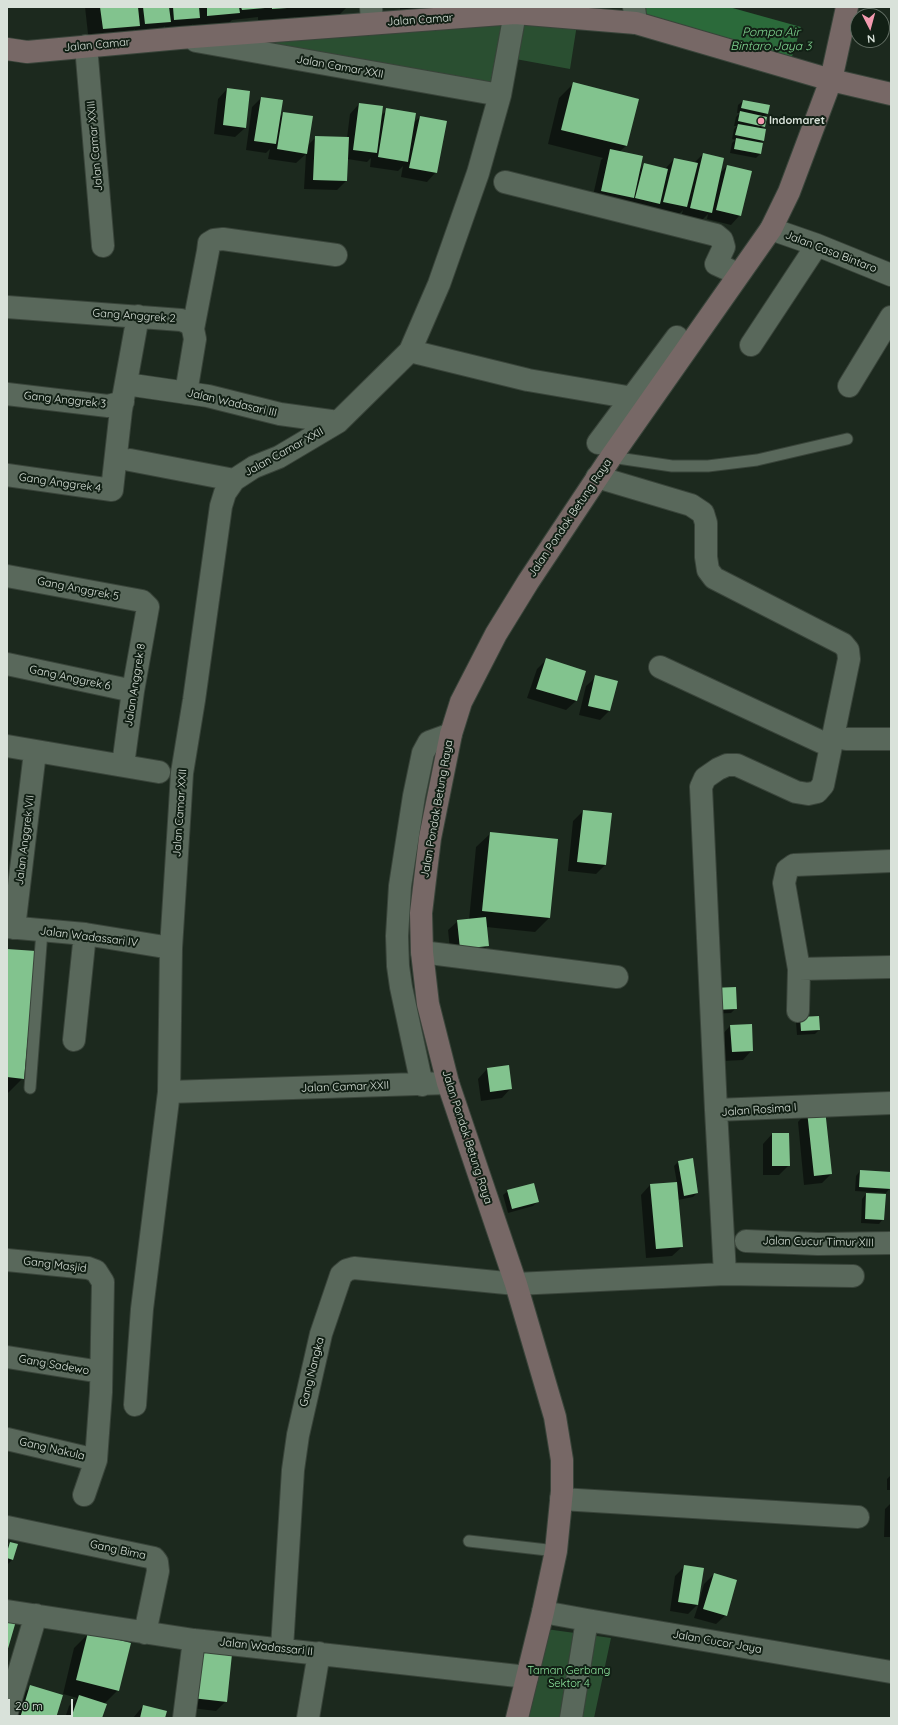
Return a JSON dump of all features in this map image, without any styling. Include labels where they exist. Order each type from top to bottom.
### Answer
[{"type":"main road","name":"Jalan Pondok Betung Raya","points":[[517,1718],[543,1612],[556,1551],[563,1478],[559,1434],[516,1284],[448,1083],[428,1004],[422,952],[421,913],[430,838],[451,734],[461,702],[496,634],[528,582],[597,477],[605,450],[646,409],[738,274],[771,229],[789,192],[831,80],[847,7]]},
{"type":"main road","name":"Jalan Camar","points":[[7,36],[17,51],[180,38],[371,15],[515,10],[635,15],[831,80],[891,94]]},
{"type":"street","name":"Jalan Camar XXII","points":[[448,1083],[169,1092],[171,948],[182,774],[194,700],[221,506],[225,492],[234,480],[254,466],[279,457],[338,422],[410,351],[440,284],[467,207],[500,95],[515,10]]},
{"type":"street","name":"Jalan Camar XXII","points":[[180,38],[500,95]]},
{"type":"street","name":"Jalan Camar XXIII","points":[[86,46],[103,246]]},
{"type":"street","points":[[505,182],[716,235],[722,240],[724,247],[715,262],[716,264],[738,274]]},
{"type":"street","name":"Jalan Casa Bintaro","points":[[771,229],[891,275]]},
{"type":"street","points":[[186,392],[195,339],[193,329],[210,243],[214,240],[222,239],[336,255]]},
{"type":"street","points":[[751,345],[816,245]]},
{"type":"street","name":"Gang Anggrek 2","points":[[7,307],[181,320],[189,323],[193,329]]},
{"type":"street","points":[[124,393],[138,316]]},
{"type":"street","points":[[849,386],[891,317]]},
{"type":"street","points":[[605,450],[633,398],[677,336]]},
{"type":"street","points":[[410,351],[528,380],[633,398]]},
{"type":"street","name":"Jalan Wadasari III","points":[[124,393],[186,392],[248,405],[280,414],[338,422]]},
{"type":"street","name":"Gang Anggrek 3","points":[[7,394],[108,406],[124,393]]},
{"type":"street","name":"Gang Anggrek 4","points":[[7,475],[112,490],[124,393]]},
{"type":"street","points":[[130,460],[234,480]]},
{"type":"street","points":[[597,477],[691,505],[703,513],[706,523],[706,557],[708,570],[714,578],[843,644],[848,650],[849,659],[838,742],[823,786],[817,792],[808,794],[796,792],[736,765],[727,765],[718,769],[705,778],[701,787],[716,1110]]},
{"type":"street","name":"Gang Anggrek 5","points":[[7,576],[142,601],[147,605]]},
{"type":"street","name":"Jalan Anggrek 8","points":[[123,765],[133,691],[148,609],[147,605]]},
{"type":"street","name":"Gang Anggrek 6","points":[[7,664],[133,691]]},
{"type":"street","points":[[660,667],[838,742],[891,739]]},
{"type":"street","points":[[422,1085],[398,966],[397,936],[400,886],[414,796],[423,753],[429,742],[451,734]]},
{"type":"street","points":[[7,746],[159,772]]},
{"type":"street","name":"Jalan Anggrek VII","points":[[11,927],[35,752]]},
{"type":"street","points":[[798,1011],[799,969],[784,883],[787,870],[794,865],[891,861]]},
{"type":"street","name":"Jalan Wadassari IV","points":[[11,927],[85,934],[171,948]]},
{"type":"street","points":[[74,1040],[85,934]]},
{"type":"street","points":[[422,952],[617,977]]},
{"type":"street","points":[[799,969],[891,967]]},
{"type":"street","points":[[135,1404],[142,1309],[169,1092]]},
{"type":"street","name":"Jalan Rosima I","points":[[725,1274],[716,1110],[891,1103]]},
{"type":"street","name":"Jalan Cucur Timur XIII","points":[[746,1241],[818,1244],[891,1243]]},
{"type":"street","name":"Gang Masjid","points":[[7,1260],[88,1268],[96,1271],[103,1282],[101,1372]]},
{"type":"street","name":"Gang Nangka","points":[[282,1648],[292,1470],[298,1435],[321,1334],[341,1275],[347,1270],[354,1268],[516,1284]]},
{"type":"street","points":[[516,1284],[725,1274],[853,1276]]},
{"type":"street","name":"Gang Sadewo","points":[[7,1357],[101,1372]]},
{"type":"street","points":[[84,1495],[96,1460],[101,1372]]},
{"type":"street","name":"Gang Nakula","points":[[7,1439],[96,1460]]},
{"type":"street","points":[[561,1499],[858,1517]]},
{"type":"street","name":"Gang Bima","points":[[7,1527],[154,1558],[157,1562],[158,1570],[145,1633]]},
{"type":"street","name":"Jalan Wadassari II","points":[[7,1611],[194,1640],[282,1648],[527,1677]]},
{"type":"street","name":"Jalan Cucor Jaya","points":[[543,1612],[891,1672]]},
{"type":"street","points":[[7,1712],[36,1615]]},
{"type":"street","points":[[571,1718],[586,1620]]},
{"type":"street","points":[[184,1718],[194,1640]]},
{"type":"street","points":[[308,1718],[319,1653]]},
{"type":"lane","points":[[605,450],[672,466],[708,466],[757,460],[848,439]]},
{"type":"lane","points":[[30,1088],[42,931]]},
{"type":"lane","points":[[469,1541],[556,1551]]},
{"type":"green space","points":[[515,13],[578,18],[570,69],[510,58]]},
{"type":"green space","points":[[513,14],[496,90],[186,38]]},
{"type":"green space","name":"Taman Gerbang Sektor 4","points":[[546,1629],[611,1638],[594,1718],[527,1718]]},
{"type":"water","name":"Pompa Air Bintaro Jaya 3","points":[[638,7],[729,7],[801,27],[790,63],[639,20]]},
{"type":"building","points":[[100,7],[138,7],[140,26],[103,29]]},
{"type":"building","points":[[143,7],[169,7],[171,22],[145,24]]},
{"type":"building","points":[[173,7],[199,7],[200,18],[174,20]]},
{"type":"building","points":[[207,7],[239,7],[240,13],[207,16]]},
{"type":"building","points":[[241,7],[265,7],[265,8],[242,10]]},
{"type":"building","points":[[272,7],[287,7],[287,8],[272,9]]},
{"type":"building","points":[[573,82],[639,99],[627,146],[561,130]]},
{"type":"building","points":[[227,88],[250,91],[246,128],[223,125]]},
{"type":"building","points":[[261,97],[283,100],[276,144],[254,141]]},
{"type":"building","points":[[743,100],[770,105],[768,114],[741,108]]},
{"type":"building","points":[[359,103],[383,106],[377,153],[353,150]]},
{"type":"building","points":[[386,108],[416,113],[408,162],[378,157]]},
{"type":"building","points":[[740,111],[767,117],[765,127],[738,121]]},
{"type":"building","points":[[283,112],[313,116],[307,154],[277,149]]},
{"type":"building","points":[[420,116],[447,121],[437,173],[409,168]]},
{"type":"building","points":[[738,124],[766,129],[764,141],[735,135]]},
{"type":"building","points":[[315,136],[349,137],[347,181],[313,180]]},
{"type":"building","points":[[736,138],[763,143],[761,154],[734,149]]},
{"type":"building","points":[[610,149],[643,156],[634,198],[601,191]]},
{"type":"building","points":[[703,153],[724,158],[712,213],[690,208]]},
{"type":"building","points":[[674,158],[698,163],[687,207],[663,202]]},
{"type":"building","points":[[644,163],[668,169],[660,204],[635,198]]},
{"type":"building","points":[[727,165],[752,171],[741,216],[716,210]]},
{"type":"building","points":[[546,658],[586,671],[577,701],[536,689]]},
{"type":"building","points":[[595,675],[618,681],[610,711],[588,706]]},
{"type":"building","points":[[583,810],[612,813],[606,865],[577,862]]},
{"type":"building","points":[[490,832],[558,839],[550,918],[482,911]]},
{"type":"building","points":[[486,917],[489,946],[460,949],[457,920]]},
{"type":"building","points":[[7,949],[36,951],[24,1079],[7,1077]]},
{"type":"building","points":[[736,987],[737,1009],[713,1010],[712,988]]},
{"type":"building","points":[[819,1016],[820,1030],[801,1031],[800,1017]]},
{"type":"building","points":[[752,1024],[753,1051],[732,1052],[730,1025]]},
{"type":"building","points":[[509,1065],[512,1089],[490,1092],[487,1068]]},
{"type":"building","points":[[825,1109],[832,1174],[814,1176],[807,1111]]},
{"type":"building","points":[[772,1133],[789,1133],[790,1166],[772,1166]]},
{"type":"building","points":[[693,1158],[698,1193],[684,1196],[678,1161]]},
{"type":"building","points":[[860,1170],[891,1172],[891,1189],[859,1187]]},
{"type":"building","points":[[677,1182],[683,1247],[656,1249],[650,1184]]},
{"type":"building","points":[[534,1183],[539,1202],[512,1209],[507,1190]]},
{"type":"building","points":[[866,1193],[886,1194],[884,1220],[865,1219]]},
{"type":"building","points":[[10,1542],[18,1544],[13,1560],[7,1558]]},
{"type":"building","points":[[684,1565],[704,1568],[698,1605],[678,1602]]},
{"type":"building","points":[[714,1573],[737,1580],[727,1616],[703,1609]]},
{"type":"building","points":[[7,1618],[16,1621],[7,1652]]},
{"type":"building","points":[[88,1632],[131,1643],[119,1691],[76,1680]]},
{"type":"building","points":[[197,1651],[232,1654],[227,1702],[192,1698]]},
{"type":"building","points":[[30,1685],[63,1695],[56,1718],[20,1718]]},
{"type":"building","points":[[79,1695],[107,1704],[102,1718],[71,1718]]},
{"type":"building","points":[[143,1705],[167,1711],[165,1718],[140,1718]]},
{"type":"place","name":"Indomaret","points":[[761,121]]}]
